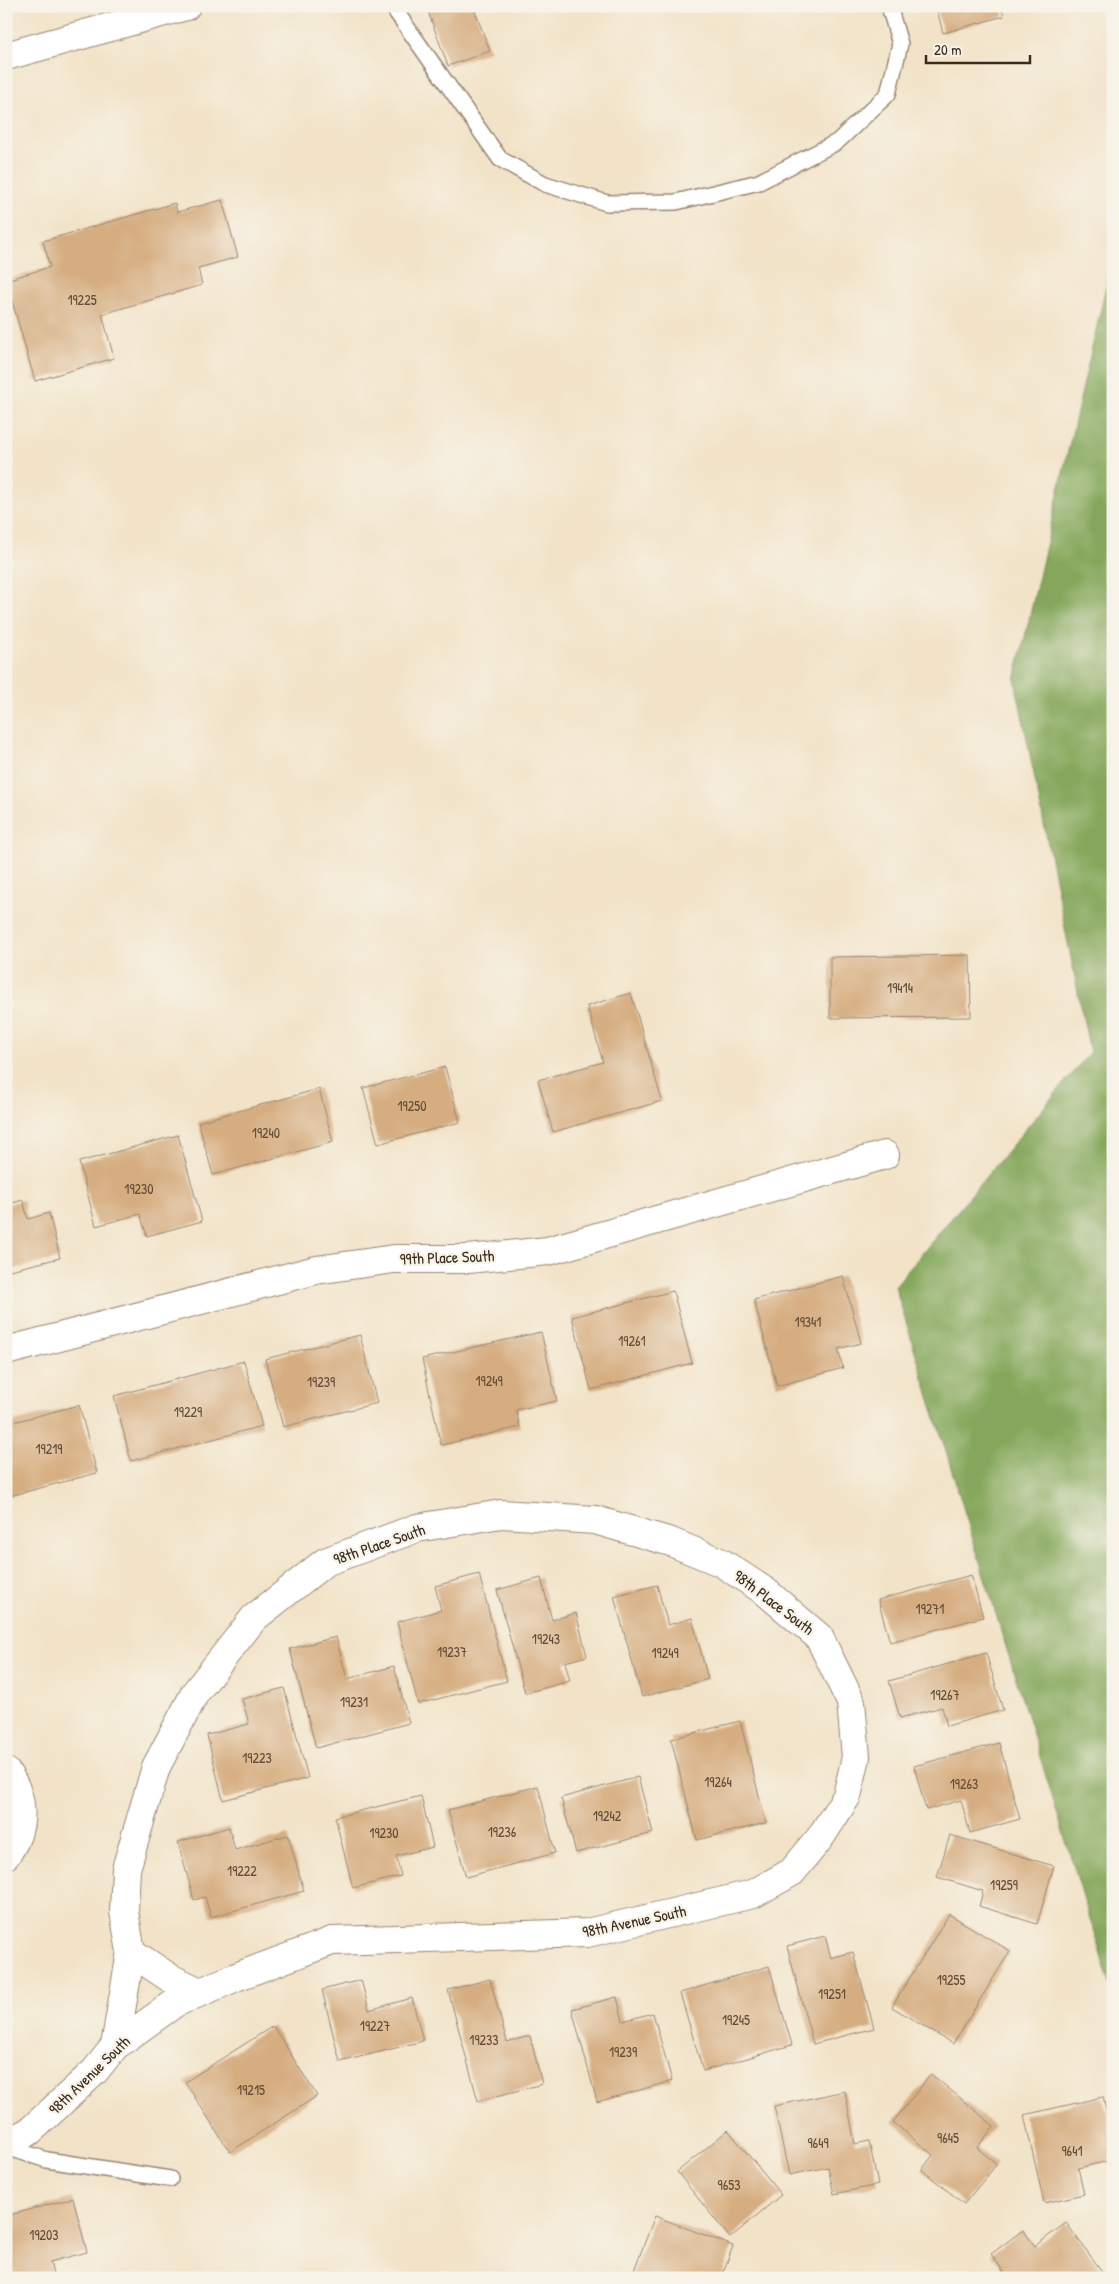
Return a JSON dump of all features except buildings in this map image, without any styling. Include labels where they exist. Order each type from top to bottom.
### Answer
[{"type":"street","points":[[6,56],[186,6]]},
{"type":"street","name":"99th Place South","points":[[6,1351],[316,1270],[394,1259],[468,1259],[548,1250],[885,1155]]},
{"type":"street","name":"98th Place South","points":[[115,2046],[131,1952],[124,1911],[126,1869],[156,1768],[195,1693],[254,1618],[325,1562],[417,1528],[501,1514],[595,1520],[671,1542],[722,1563],[766,1592],[820,1637],[851,1702]]},
{"type":"street","name":"98th Avenue South","points":[[6,2145],[30,2131],[94,2071],[115,2046],[175,2003],[332,1941],[587,1933],[753,1894],[792,1872],[820,1838],[847,1796],[856,1757],[851,1702]]},
{"type":"street","points":[[6,1772],[15,1784],[22,1817],[13,1846],[6,1855]]},
{"type":"street","points":[[131,1952],[170,1978],[200,1992]]},
{"type":"lane","points":[[392,6],[500,158],[545,184],[607,203],[676,202],[759,182],[837,142],[888,94],[900,44],[889,6]]},
{"type":"lane","points":[[6,2145],[47,2160],[170,2179]]},
{"type":"green space","points":[[1113,257],[1113,1994],[895,1286],[1090,1052],[1015,680]]}]
